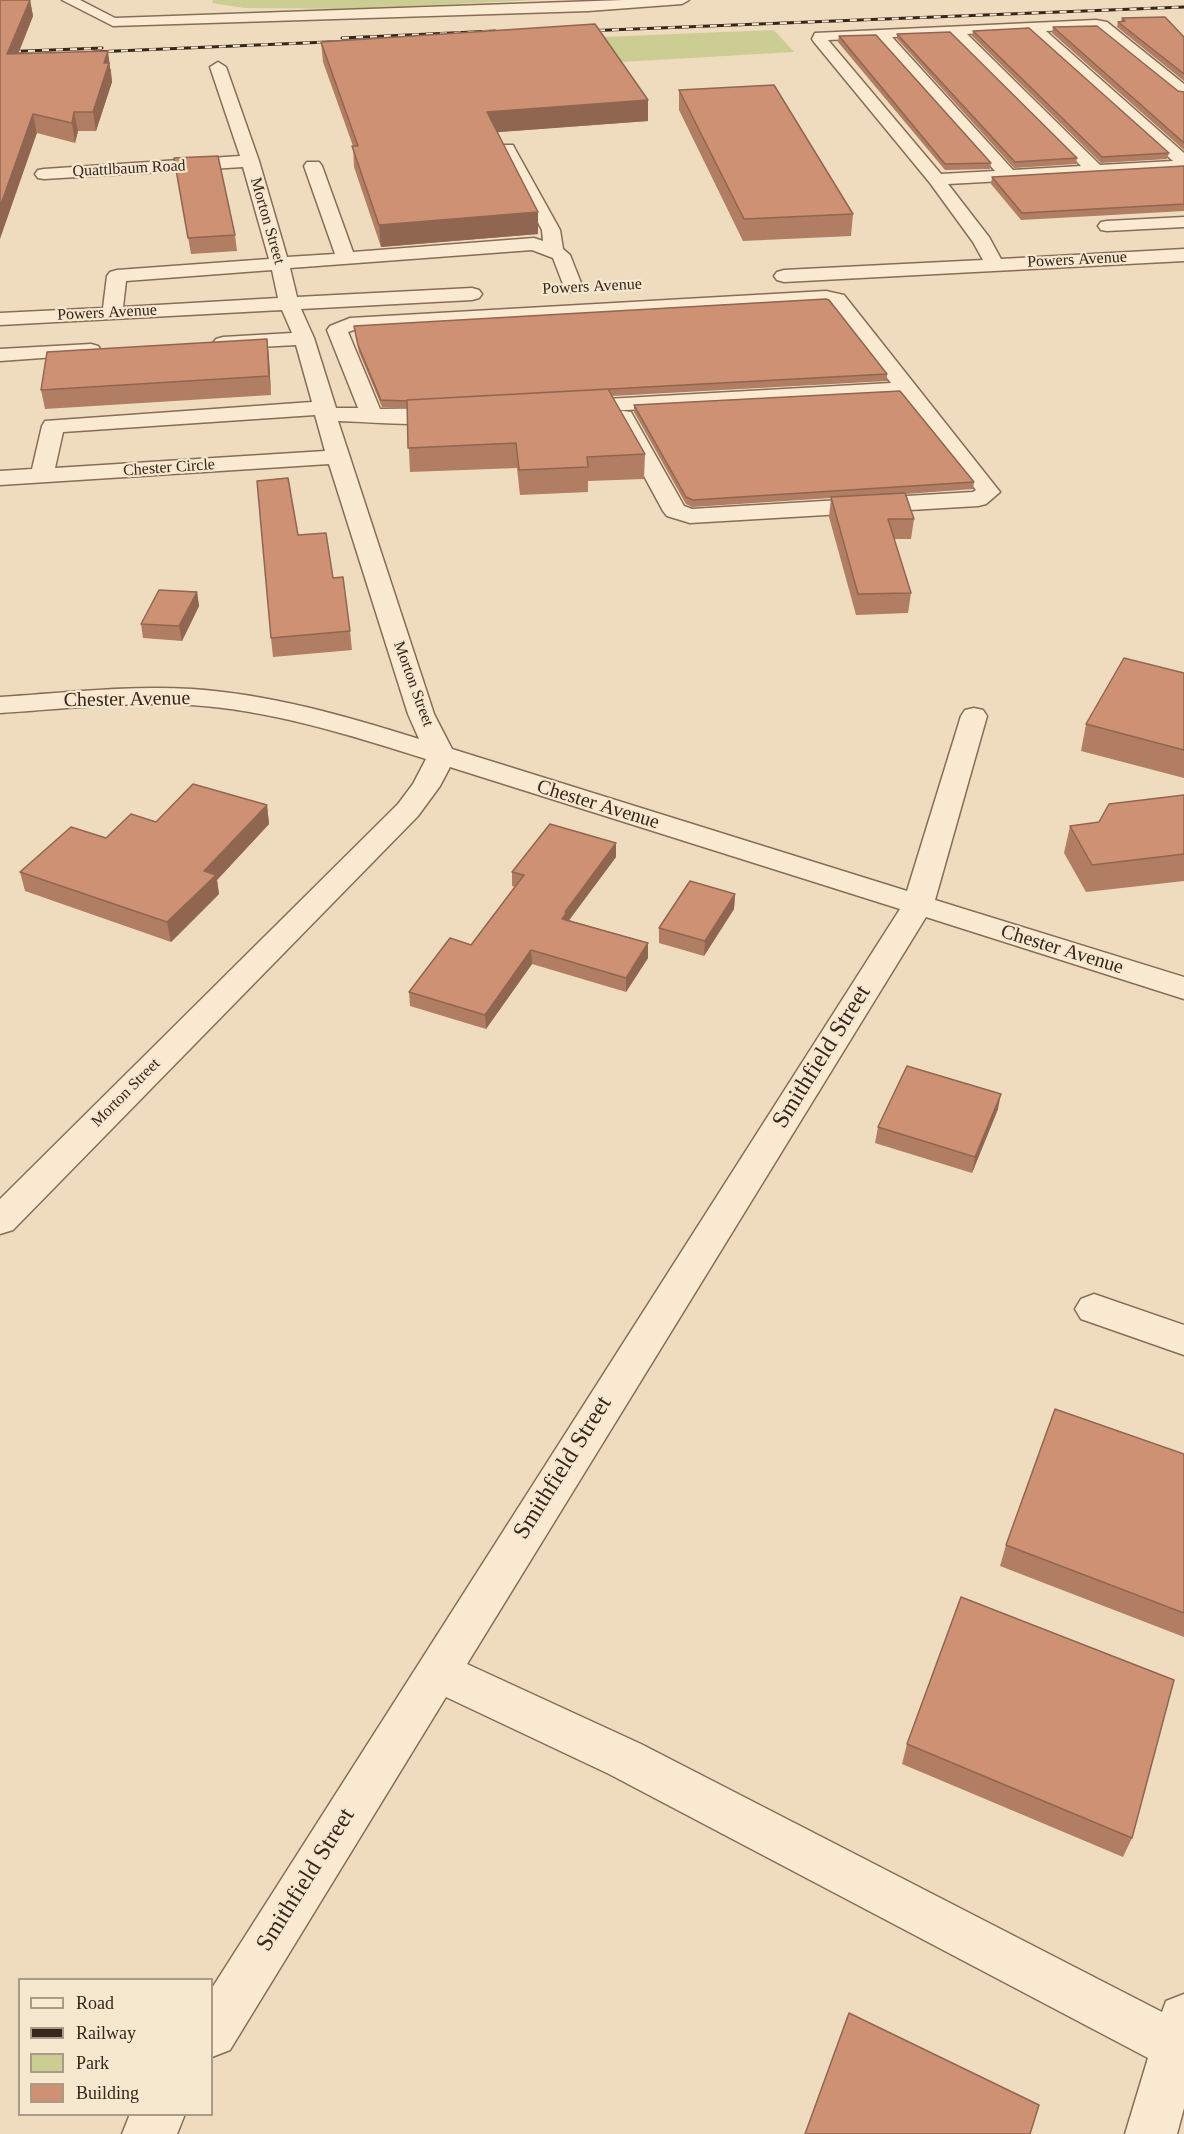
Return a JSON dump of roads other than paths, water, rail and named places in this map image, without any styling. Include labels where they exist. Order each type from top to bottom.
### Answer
[{"type":"street","points":[[69,0],[113,22],[588,7],[682,0]]},
{"type":"street","points":[[995,265],[982,241],[936,179],[819,39],[820,36],[1102,25],[1184,92]]},
{"type":"street","points":[[1033,27],[1184,164]]},
{"type":"street","points":[[954,30],[1096,171]]},
{"type":"street","points":[[881,34],[1008,176]]},
{"type":"street","name":"Morton Street","points":[[0,1221],[408,810],[426,786],[441,756],[420,714],[338,457],[304,338],[289,304],[280,264],[250,161],[218,67]]},
{"type":"street","points":[[507,149],[551,230],[554,251]]},
{"type":"street","name":"Quattlbaum Road","points":[[44,174],[250,161]]},
{"type":"street","points":[[936,179],[1184,164]]},
{"type":"street","points":[[313,166],[346,258]]},
{"type":"street","points":[[1107,226],[1184,222]]},
{"type":"street","points":[[112,313],[117,276],[534,244],[561,255],[573,288]]},
{"type":"street","name":"Powers Avenue","points":[[771,277],[1184,255]]},
{"type":"street","name":"Powers Avenue","points":[[549,290],[595,287]]},
{"type":"street","name":"Powers Avenue","points":[[0,319],[490,293]]},
{"type":"street","points":[[372,416],[337,330],[350,324],[826,297],[837,299],[989,492],[978,499],[690,516],[675,511],[616,405]]},
{"type":"street","points":[[199,344],[304,338]]},
{"type":"street","points":[[0,355],[105,349]]},
{"type":"street","points":[[548,409],[906,388]]},
{"type":"street","points":[[42,476],[53,426],[326,411],[372,416],[468,413]]},
{"type":"street","name":"Chester Circle","points":[[0,478],[338,457]]},
{"type":"street","name":"Chester Avenue","points":[[0,705],[166,696],[243,703],[371,733],[1184,988]]},
{"type":"street","name":"Smithfield Street","points":[[213,2030],[918,905],[974,716]]},
{"type":"street","points":[[1094,1309],[1184,1340]]},
{"type":"street","points":[[437,1671],[625,1760],[1180,2033],[1151,2134]]},
{"type":"street","points":[[148,2134],[159,2116]]},
{"type":"railway","points":[[584,31],[1184,7]]},
{"type":"railway","points":[[342,38],[495,31]]},
{"type":"railway","points":[[93,52],[351,41]]},
{"type":"railway","points":[[0,52],[102,48]]}]
